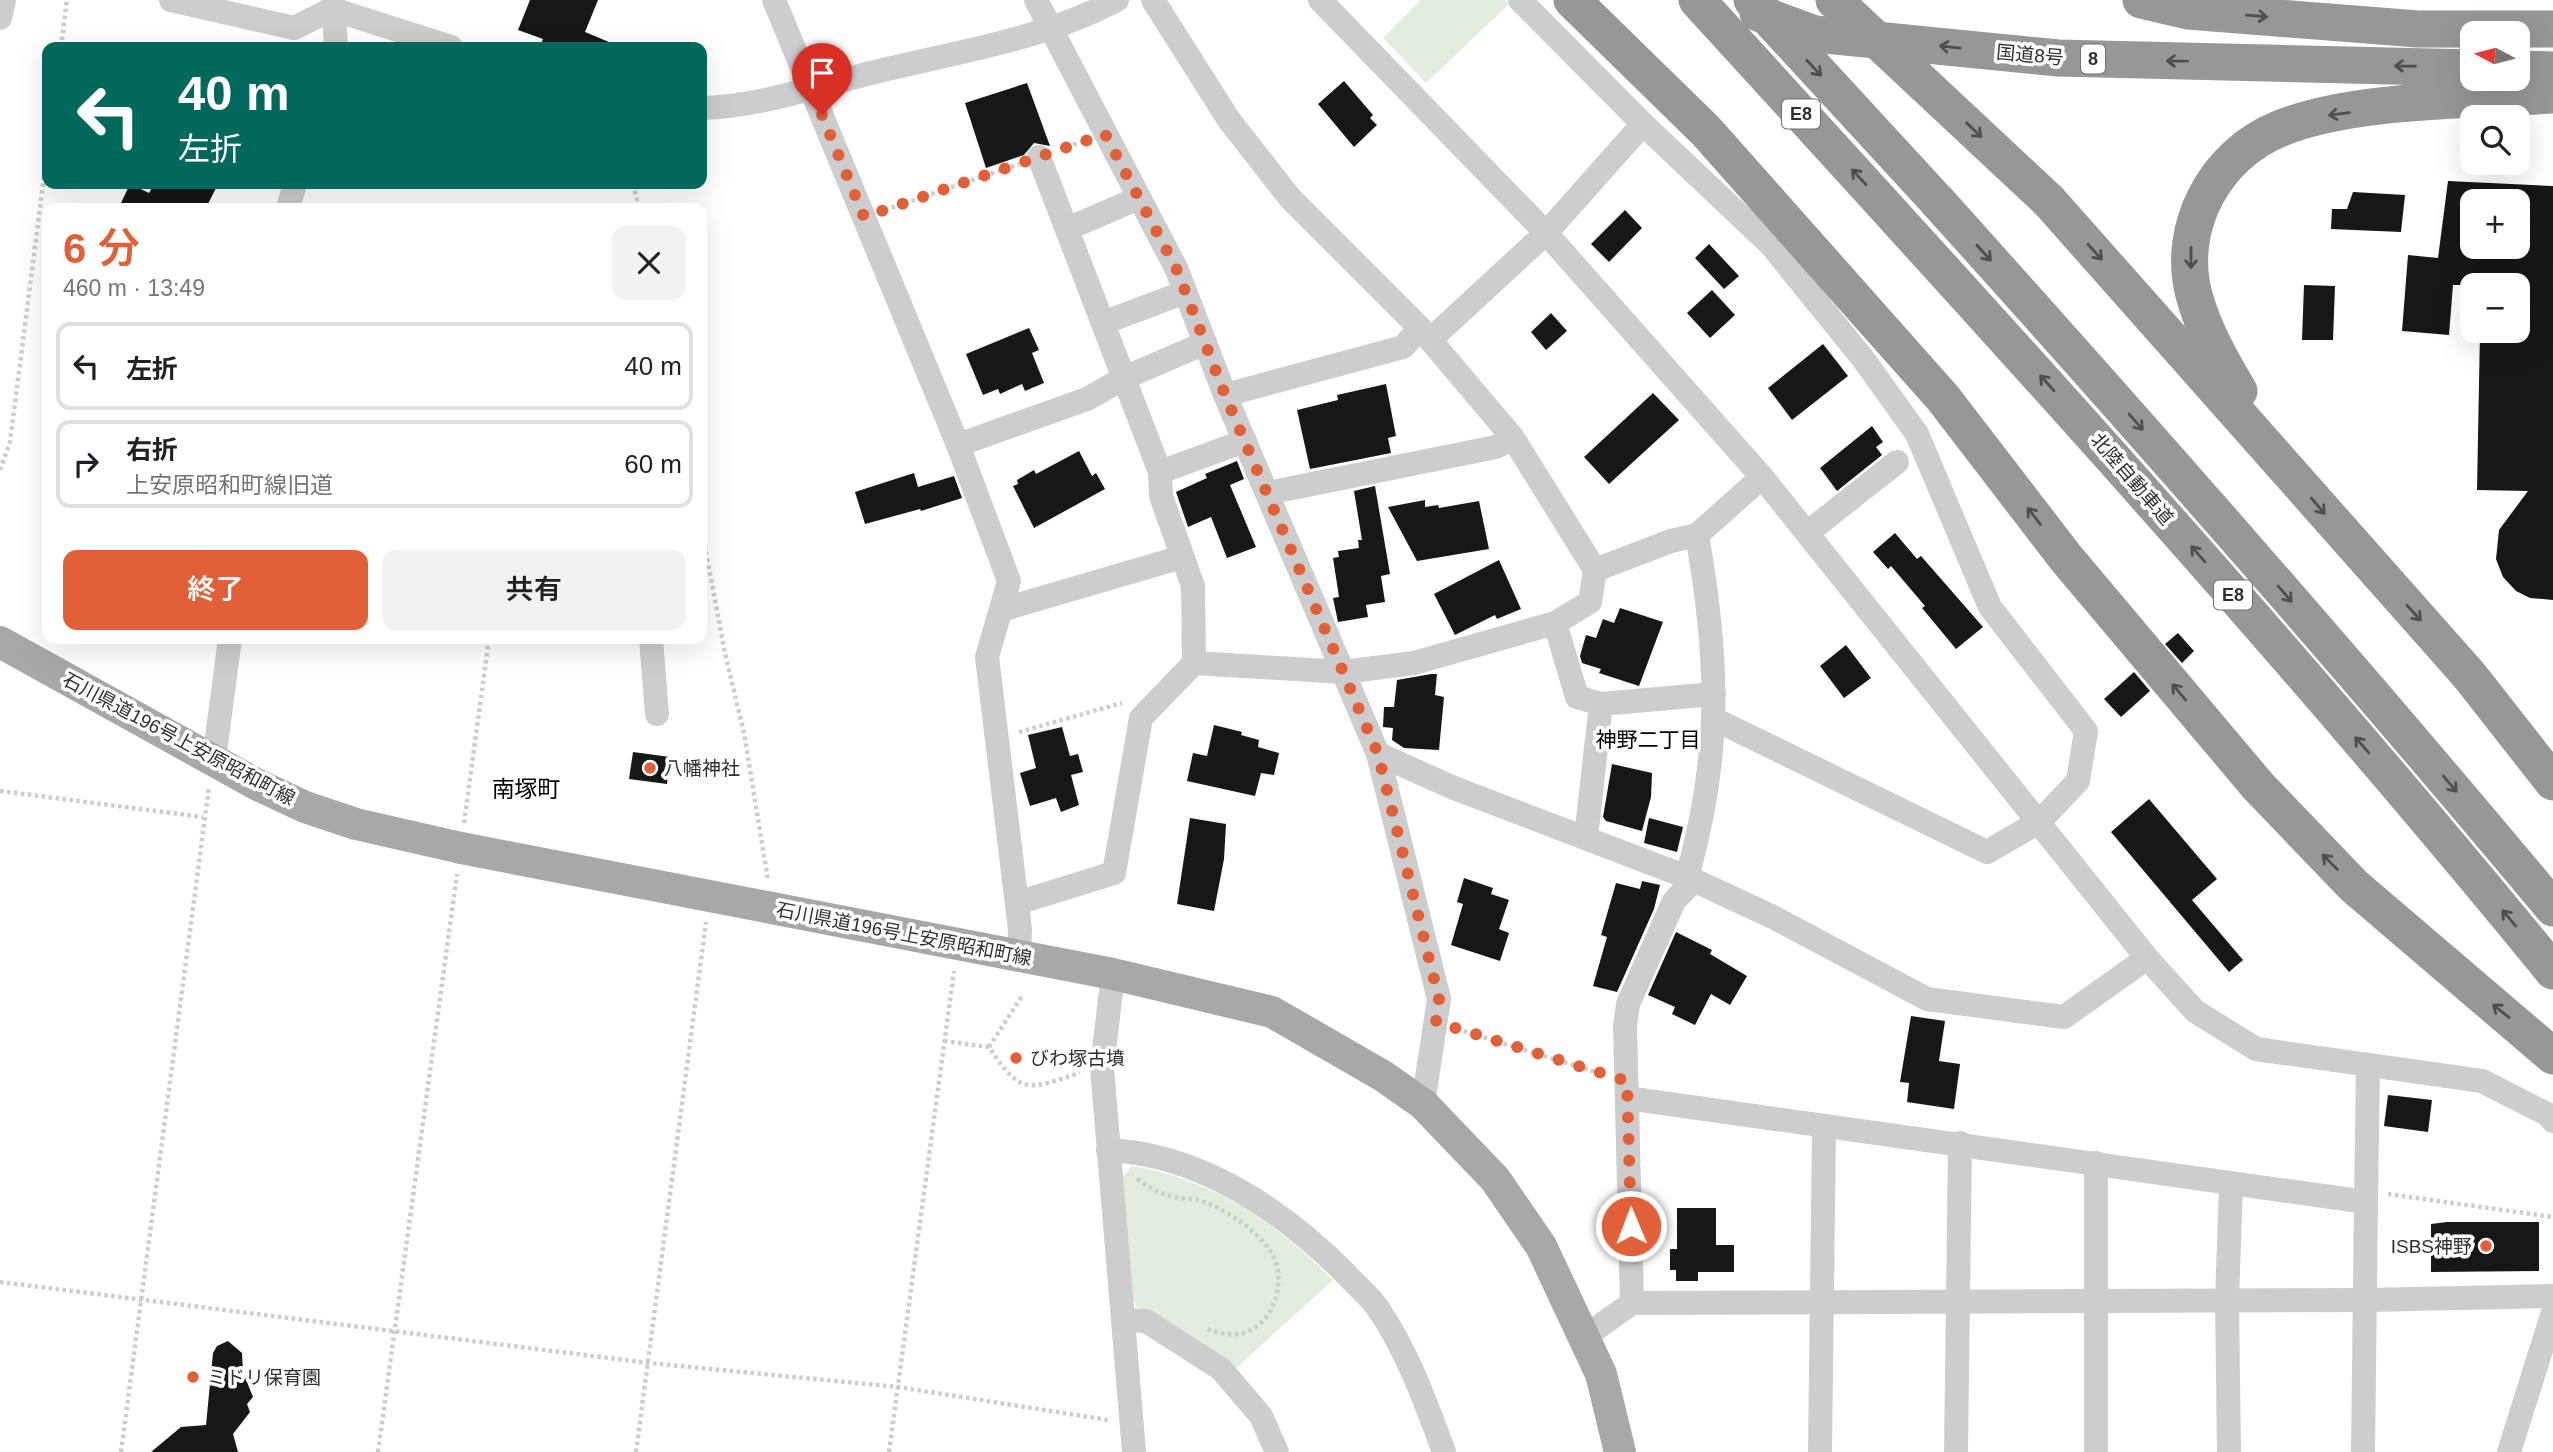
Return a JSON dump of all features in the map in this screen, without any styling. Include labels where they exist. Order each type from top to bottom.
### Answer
[{"type":"highway","points":[[1572,0],[1706,131],[1934,388],[2066,558],[2258,786],[2354,886],[2553,1056]]},
{"type":"highway","name":"北陸自動車道","points":[[1697,0],[1905,227],[2202,559],[2553,971]]},
{"type":"highway","name":"国道8号","points":[[1720,0],[1815,33],[2058,58],[2460,68]]},
{"type":"highway","name":"北陸自動車道","points":[[1752,0],[1938,202],[2267,572],[2553,908]]},
{"type":"highway","points":[[1834,0],[2049,201],[2469,675],[2553,782]]},
{"type":"highway","points":[[2141,0],[2188,10],[2417,29],[2553,29]]},
{"type":"highway","points":[[2530,69],[2553,70]]},
{"type":"highway","points":[[2274,453],[2207,331],[2193,293],[2190,258],[2194,225],[2204,195],[2224,168],[2250,145],[2278,129],[2322,116],[2377,108],[2553,95]]},
{"type":"main road","name":"石川県道196号上安原昭和町線","points":[[0,642],[305,807],[356,824],[461,848],[1113,974],[1272,1012],[1383,1076],[1423,1104],[1503,1190],[1541,1246],[1601,1374],[1620,1452]]},
{"type":"street","points":[[0,18],[4,0]]},
{"type":"street","points":[[171,0],[294,28],[333,5]]},
{"type":"street","points":[[774,0],[958,445],[1009,581],[987,657],[1017,903],[1019,955]]},
{"type":"street","points":[[1036,0],[1185,292],[1225,395],[1378,754],[1439,999],[1423,1104]]},
{"type":"street","points":[[707,107],[740,106],[812,90],[1050,28],[1089,15],[1117,0]]},
{"type":"street","points":[[1153,0],[1229,120],[1290,198],[1425,334],[1513,439],[1595,570],[1590,602],[1555,623],[1414,663],[1343,672],[1194,663]]},
{"type":"street","points":[[1320,0],[1546,233],[1762,477],[2147,958],[2195,1012],[2256,1049],[2482,1081],[2547,1114],[2553,1121]]},
{"type":"street","points":[[1520,0],[1643,124],[1771,245],[1864,360],[1917,434],[1990,607],[2086,731],[2078,780],[2039,822],[1987,852],[1714,706],[1601,704],[1577,696],[1555,623]]},
{"type":"street","points":[[333,5],[336,42]]},
{"type":"street","points":[[333,5],[436,42]]},
{"type":"street","points":[[1225,395],[1403,347],[1425,334],[1546,233],[1643,124]]},
{"type":"street","points":[[1017,903],[1114,873],[1141,718],[1194,663],[1193,586],[1161,496],[1160,472],[1040,157]]},
{"type":"street","points":[[1067,229],[1139,198]]},
{"type":"street","points":[[1103,323],[1185,292]]},
{"type":"street","points":[[958,445],[1087,398],[1124,378],[1205,342]]},
{"type":"street","points":[[1267,493],[1496,447],[1513,439]]},
{"type":"street","points":[[1160,472],[1245,441]]},
{"type":"street","points":[[1807,533],[1897,462]]},
{"type":"street","points":[[1595,570],[1671,541],[1697,535],[1762,477]]},
{"type":"street","points":[[1632,1303],[1625,1026],[1629,1004],[1674,901],[1691,879],[1703,820],[1714,706],[1706,589],[1697,535]]},
{"type":"street","points":[[1001,610],[1182,557]]},
{"type":"street","points":[[214,760],[229,644]]},
{"type":"street","points":[[651,644],[657,714]]},
{"type":"street","points":[[1586,837],[1601,704]]},
{"type":"street","points":[[1378,754],[1454,788],[1691,879],[1773,917],[1927,999],[2064,1017],[2147,958]]},
{"type":"street","points":[[1113,974],[1102,1068],[1133,1452]]},
{"type":"street","points":[[2363,1452],[2368,1065]]},
{"type":"street","points":[[1627,1090],[1824,1127],[1960,1143],[2231,1182],[2366,1196]]},
{"type":"street","points":[[1820,1452],[1824,1127]]},
{"type":"street","points":[[1956,1452],[1960,1143]]},
{"type":"street","points":[[1108,1150],[1139,1151],[1238,1188],[1317,1245],[1377,1306],[1422,1391],[1444,1452]]},
{"type":"street","points":[[2096,1163],[2096,1452]]},
{"type":"street","points":[[2229,1452],[2227,1301],[2231,1182]]},
{"type":"street","points":[[1583,1338],[1632,1303],[2366,1300],[2553,1296]]},
{"type":"street","points":[[2508,1452],[2553,1312]]},
{"type":"street","points":[[1123,1320],[1146,1321],[1221,1369],[1261,1416],[1277,1452]]},
{"type":"path","points":[[62,42],[67,0]]},
{"type":"path","points":[[864,217],[1105,134]]},
{"type":"path","points":[[0,470],[10,442],[42,189]]},
{"type":"path","points":[[707,565],[724,653],[744,733],[772,909]]},
{"type":"path","points":[[378,1452],[397,1331],[488,644]]},
{"type":"path","points":[[997,737],[1142,698],[1147,712]]},
{"type":"path","points":[[121,1452],[203,817],[214,760]]},
{"type":"path","points":[[0,791],[203,817]]},
{"type":"path","points":[[636,1452],[709,897]]},
{"type":"path","points":[[889,1452],[957,945]]},
{"type":"path","points":[[989,1048],[1022,996]]},
{"type":"path","points":[[1436,1022],[1627,1090]]},
{"type":"path","points":[[944,1041],[989,1048],[1018,1083],[1030,1087],[1102,1068]]},
{"type":"path","points":[[1127,1172],[1157,1192],[1201,1201],[1234,1219],[1272,1253],[1278,1271],[1280,1283],[1277,1292],[1270,1310],[1259,1325],[1244,1333],[1228,1334],[1184,1320],[1174,1340]]},
{"type":"path","points":[[2366,1196],[2553,1217]]},
{"type":"path","points":[[0,1282],[649,1363],[898,1387],[1108,1418],[1109,1429]]},
{"type":"green space","points":[[1421,0],[1505,0],[1509,4],[1426,83],[1383,38]]},
{"type":"green space","points":[[1131,1166],[1189,1181],[1241,1206],[1288,1240],[1333,1280],[1234,1370],[1169,1323],[1136,1306],[1132,1297],[1123,1177]]},
{"type":"building","points":[[530,0],[598,0],[585,32],[609,42],[542,42],[543,39],[518,30]]},
{"type":"building","points":[[1344,81],[1373,115],[1370,118],[1377,125],[1354,147],[1318,104]]},
{"type":"building","points":[[1027,83],[1050,146],[1034,143],[1024,155],[986,168],[965,103]]},
{"type":"building","points":[[2448,181],[2553,186],[2553,600],[2530,598],[2516,591],[2503,577],[2496,559],[2499,530],[2528,491],[2477,490],[2480,343],[2530,343],[2530,273],[2460,273],[2460,285],[2453,285],[2449,335],[2402,331],[2408,255],[2438,258]]},
{"type":"building","points":[[128,189],[141,189],[149,193],[151,189],[216,189],[208,203],[121,203]]},
{"type":"building","points":[[2353,192],[2405,195],[2401,232],[2331,229],[2332,209],[2347,209]]},
{"type":"building","points":[[1625,210],[1642,228],[1609,262],[1591,244]]},
{"type":"building","points":[[1709,244],[1739,276],[1724,289],[1695,258]]},
{"type":"building","points":[[2304,285],[2335,286],[2333,340],[2302,340]]},
{"type":"building","points":[[1712,290],[1735,315],[1710,338],[1687,313]]},
{"type":"building","points":[[1551,313],[1567,331],[1546,350],[1531,332]]},
{"type":"building","points":[[1029,328],[1039,350],[1032,353],[1044,383],[1025,391],[1022,384],[1000,394],[998,389],[983,395],[966,354]]},
{"type":"building","points":[[1823,344],[1848,376],[1792,420],[1768,388]]},
{"type":"building","points":[[1386,384],[1396,436],[1388,438],[1391,453],[1310,469],[1297,410],[1338,400],[1337,395]]},
{"type":"building","points":[[1653,393],[1679,420],[1609,484],[1584,457]]},
{"type":"building","points":[[1872,426],[1883,442],[1876,447],[1882,455],[1837,491],[1820,468]]},
{"type":"building","points":[[1079,451],[1092,476],[1096,473],[1105,489],[1034,528],[1013,486],[1018,484],[1017,480],[1034,470],[1036,474]]},
{"type":"building","points":[[1237,461],[1244,479],[1230,485],[1256,547],[1227,558],[1211,517],[1188,527],[1176,492],[1207,478],[1205,474]]},
{"type":"building","points":[[914,473],[918,487],[954,476],[962,498],[865,524],[855,492]]},
{"type":"building","points":[[1375,486],[1390,574],[1381,576],[1385,602],[1366,605],[1368,617],[1338,622],[1333,598],[1339,597],[1333,558],[1339,557],[1338,551],[1359,548],[1358,540],[1362,540],[1354,491]]},
{"type":"building","points":[[1425,500],[1425,507],[1438,505],[1439,508],[1479,501],[1489,549],[1417,561],[1388,507]]},
{"type":"building","points":[[1895,533],[1917,559],[1921,556],[1983,627],[1956,649],[1922,608],[1925,606],[1891,566],[1888,569],[1873,552]]},
{"type":"building","points":[[1499,560],[1521,609],[1497,619],[1495,615],[1455,635],[1434,594]]},
{"type":"building","points":[[1620,608],[1663,622],[1639,686],[1599,673],[1601,669],[1582,663],[1580,656],[1586,635],[1596,638],[1603,619],[1614,623]]},
{"type":"building","points":[[2178,633],[2194,651],[2182,663],[2165,644]]},
{"type":"building","points":[[1846,645],[1871,678],[1844,698],[1820,666]]},
{"type":"building","points":[[2134,672],[2150,691],[2121,717],[2104,699]]},
{"type":"building","points":[[1437,674],[1435,695],[1444,697],[1439,750],[1404,748],[1392,740],[1393,728],[1383,727],[1384,707],[1394,707],[1397,680]]},
{"type":"building","points":[[1214,725],[1242,732],[1241,735],[1259,740],[1258,747],[1279,753],[1274,775],[1261,773],[1255,796],[1187,781],[1193,753],[1207,756]]},
{"type":"building","points":[[1062,727],[1070,756],[1078,754],[1083,772],[1071,775],[1079,805],[1061,812],[1056,798],[1030,806],[1020,773],[1036,768],[1028,735]]},
{"type":"building","name":"八幡神社","points":[[633,752],[670,757],[667,784],[629,779]]},
{"type":"building","points":[[1612,764],[1652,773],[1651,797],[1642,831],[1606,821],[1603,817]]},
{"type":"building","points":[[2149,799],[2217,879],[2192,900],[2243,960],[2229,972],[2111,832]]},
{"type":"building","points":[[1190,818],[1226,824],[1224,859],[1214,911],[1177,904]]},
{"type":"building","points":[[1649,818],[1683,827],[1677,852],[1644,843]]},
{"type":"building","points":[[1464,878],[1493,888],[1491,894],[1509,900],[1499,929],[1509,933],[1500,961],[1451,945],[1463,904],[1457,902]]},
{"type":"building","points":[[1642,881],[1660,885],[1654,909],[1617,992],[1593,986],[1607,937],[1601,935],[1616,883],[1640,889]]},
{"type":"building","points":[[1676,932],[1712,950],[1710,954],[1747,976],[1730,1005],[1711,994],[1695,1025],[1672,1014],[1675,1007],[1648,995]]},
{"type":"building","points":[[1911,1016],[1945,1021],[1939,1061],[1960,1064],[1954,1109],[1907,1102],[1909,1083],[1900,1082]]},
{"type":"building","points":[[2388,1095],[2432,1100],[2428,1132],[2384,1126]]},
{"type":"building","points":[[1677,1208],[1716,1208],[1716,1245],[1734,1245],[1734,1272],[1698,1272],[1698,1281],[1676,1281],[1676,1270],[1670,1270],[1670,1249],[1677,1249]]},
{"type":"building","name":"ISBS神野","points":[[2539,1222],[2539,1271],[2431,1272],[2431,1224]]},
{"type":"building","points":[[228,1341],[242,1353],[243,1372],[253,1397],[247,1404],[250,1412],[233,1434],[238,1452],[151,1452],[181,1427],[206,1425],[213,1353],[217,1346]]},
{"type":"place","name":"八幡神社","points":[[650,768]]},
{"type":"place","name":"びわ塚古墳","points":[[1016,1058]]},
{"type":"place","name":"ISBS神野","points":[[2486,1246]]},
{"type":"place","name":"ミドリ保育園","points":[[193,1377]]},
{"type":"district","name":"神野二丁目","points":[[1648,739]]},
{"type":"district","name":"南塚町","points":[[526,789]]},
{"type":"route","points":[[822,115],[864,217],[1105,134],[1177,270],[1225,395],[1378,754],[1439,999],[1436,1022],[1627,1081],[1631,1226]]}]
